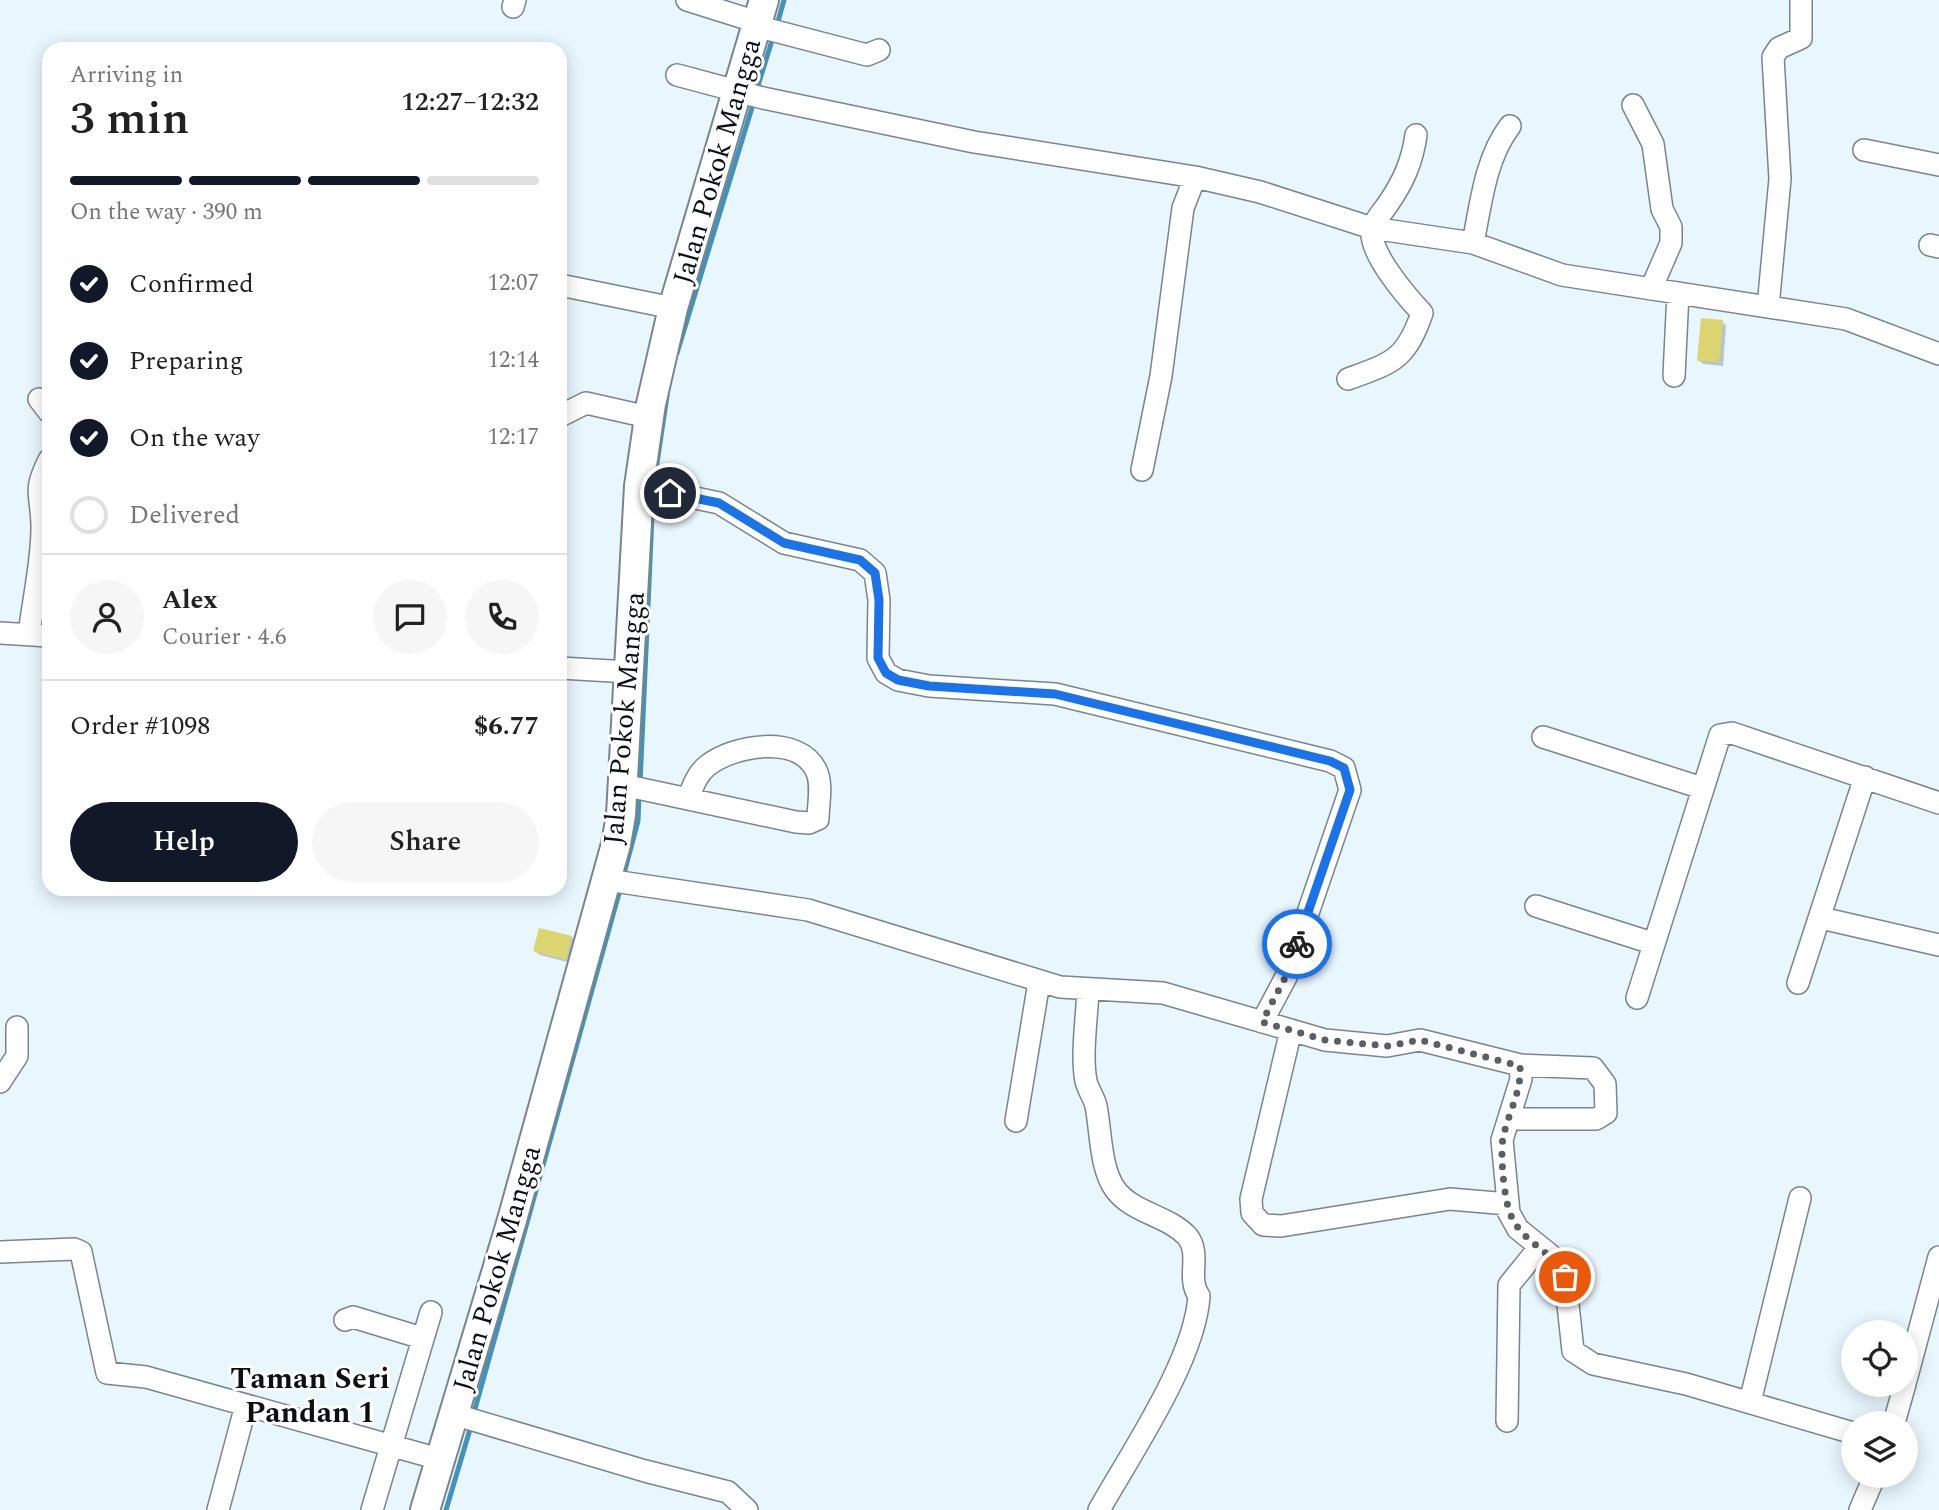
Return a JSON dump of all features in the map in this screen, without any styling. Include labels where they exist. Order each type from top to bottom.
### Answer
[{"type":"main road","name":"Jalan Pokok Mangga","points":[[425,1510],[439,1459],[465,1417],[512,1220],[618,882],[621,815],[635,787],[629,672],[648,417],[673,308],[749,94],[765,22]]},
{"type":"street","points":[[687,0],[867,55],[879,50]]},
{"type":"street","points":[[1768,307],[1780,179],[1773,57],[1779,48],[1801,38],[1801,0]]},
{"type":"street","points":[[677,75],[749,94],[974,142],[1195,177],[1260,192],[1372,228],[1425,233],[1473,243],[1562,275],[1846,319],[1939,354]]},
{"type":"street","points":[[1633,105],[1653,144],[1662,209],[1671,227],[1671,243],[1651,289]]},
{"type":"street","points":[[1473,243],[1490,166],[1499,140],[1510,126]]},
{"type":"street","points":[[1348,379],[1390,364],[1413,341],[1422,313],[1401,291],[1372,241],[1372,228],[1403,182],[1413,160],[1416,135]]},
{"type":"street","points":[[1864,150],[1939,165]]},
{"type":"street","points":[[1142,470],[1161,376],[1183,208],[1195,177]]},
{"type":"street","points":[[567,286],[673,308]]},
{"type":"street","points":[[1675,376],[1678,293]]},
{"type":"street","points":[[567,412],[586,402],[648,417]]},
{"type":"street","points":[[0,633],[39,635],[42,524],[37,498],[42,474]]},
{"type":"street","points":[[643,487],[719,503],[784,543],[860,560],[875,573],[879,600],[878,658],[886,673],[898,680],[929,686],[1055,694],[1330,761],[1344,768],[1350,790],[1286,976],[1262,1022]]},
{"type":"street","points":[[567,668],[629,672]]},
{"type":"street","points":[[1637,998],[1720,735],[1732,733],[1939,803]]},
{"type":"street","points":[[1543,737],[1702,788]]},
{"type":"street","points":[[635,787],[688,799],[809,823],[818,819],[820,782],[816,768],[800,755],[773,745],[726,755],[707,766],[694,781],[688,799]]},
{"type":"street","points":[[1798,983],[1865,777]]},
{"type":"street","points":[[618,882],[808,910],[1039,982],[1088,990],[1163,993],[1325,1040],[1387,1046],[1420,1040],[1520,1066],[1593,1068],[1605,1084],[1606,1114],[1596,1119],[1509,1119]]},
{"type":"street","points":[[1536,906],[1653,943]]},
{"type":"street","points":[[1821,918],[1939,945]]},
{"type":"street","points":[[1016,1121],[1039,982]]},
{"type":"street","points":[[1088,990],[1086,1081],[1096,1105],[1099,1141],[1115,1189],[1133,1204],[1170,1222],[1188,1238],[1194,1249],[1192,1285],[1199,1296],[1196,1328],[1182,1358],[1134,1451],[1099,1510]]},
{"type":"street","points":[[0,1082],[17,1056],[17,1027]]},
{"type":"street","points":[[1292,1030],[1251,1199],[1252,1213],[1263,1224],[1281,1226],[1450,1199],[1508,1204]]},
{"type":"street","points":[[1520,1066],[1521,1079],[1502,1140],[1508,1204],[1518,1229],[1559,1262],[1565,1277],[1573,1351],[1593,1364],[1750,1402],[1841,1429]]},
{"type":"street","points":[[1750,1402],[1800,1198]]},
{"type":"street","points":[[1507,1421],[1509,1285],[1539,1248]]},
{"type":"street","points":[[0,1252],[74,1249],[81,1252],[107,1373],[146,1377],[439,1459]]},
{"type":"street","points":[[1918,1335],[1939,1258]]},
{"type":"street","points":[[372,1510],[431,1312]]},
{"type":"street","points":[[345,1320],[353,1317],[422,1338]]},
{"type":"street","points":[[218,1510],[246,1405]]},
{"type":"street","points":[[465,1417],[645,1471],[728,1492],[747,1510]]},
{"type":"street","points":[[1860,1510],[1869,1488]]},
{"type":"building","points":[[1701,318],[1723,320],[1719,362],[1697,361]]},
{"type":"building","points":[[539,928],[572,936],[566,960],[533,951]]},
{"type":"waterway","points":[[777,25],[784,0]]},
{"type":"waterway","points":[[756,92],[774,34]]},
{"type":"waterway","points":[[677,353],[754,101]]},
{"type":"waterway","points":[[654,483],[667,396]]},
{"type":"waterway","points":[[640,784],[653,493]]},
{"type":"waterway","points":[[623,877],[638,821],[639,794]]},
{"type":"waterway","points":[[473,1416],[621,886]]},
{"type":"waterway","points":[[446,1510],[471,1426]]},
{"type":"way so far","points":[[1297,944],[1286,976],[1273,995],[1262,1022],[1325,1040],[1387,1046],[1420,1040],[1520,1066],[1521,1079],[1502,1140],[1509,1213],[1518,1229],[1559,1262],[1565,1277]]},
{"type":"district","name":"Taman Seri Pandan 1","points":[[310,1395]]},
{"type":"route","points":[[670,493],[719,503],[784,543],[860,560],[875,573],[879,600],[878,658],[886,673],[898,680],[929,686],[1055,694],[1330,761],[1344,768],[1350,790],[1297,944]]}]
